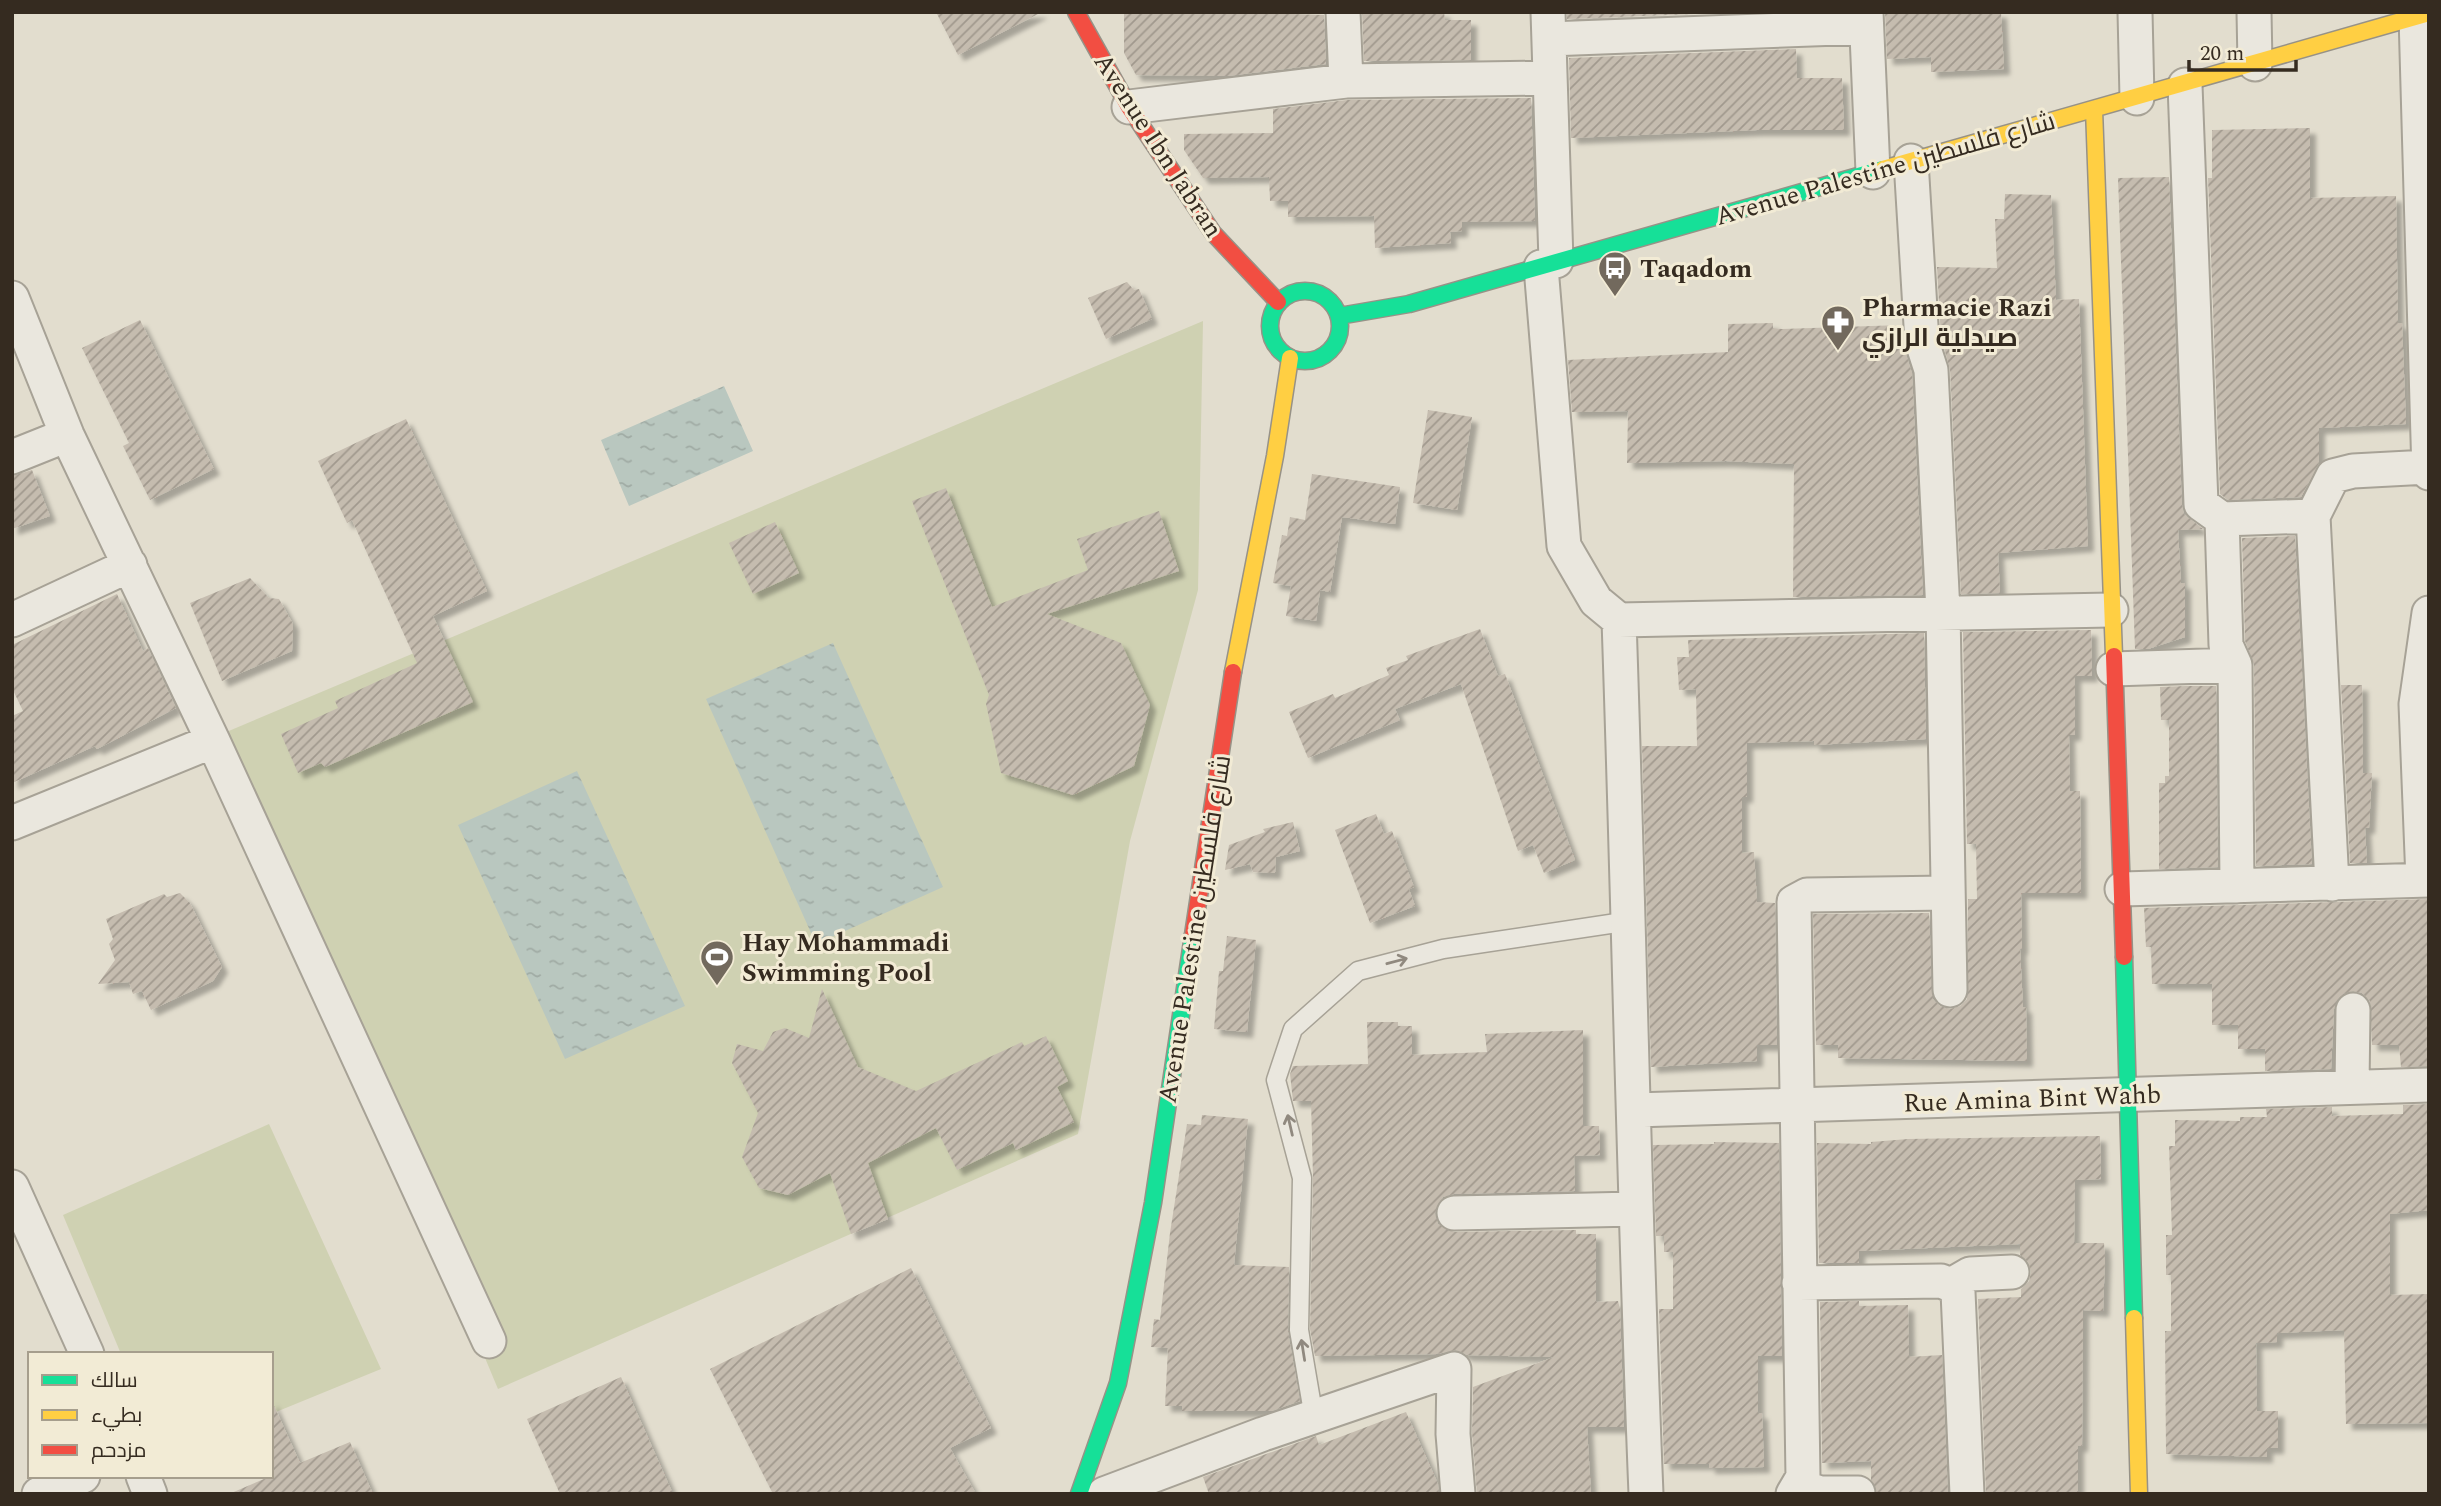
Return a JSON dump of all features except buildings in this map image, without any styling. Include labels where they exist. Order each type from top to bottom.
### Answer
[{"type":"street","name":"Avenue Ibn Jabran","points":[[1076,12],[1129,107],[1213,233],[1278,302]]},
{"type":"street","points":[[1343,12],[1346,80]]},
{"type":"street","points":[[2135,12],[2137,98]]},
{"type":"street","points":[[2253,12],[2255,64]]},
{"type":"street","points":[[2406,17],[2427,267],[2429,473]]},
{"type":"street","name":"Avenue Palestine شارع فلسطين","points":[[1339,316],[1409,304],[2185,85],[2406,17]]},
{"type":"street","points":[[1873,172],[1866,20],[1549,26],[1548,264],[1564,546],[1596,601],[1619,620],[2112,610]]},
{"type":"street","points":[[1129,107],[1346,80],[1550,78]]},
{"type":"street","points":[[2185,85],[2202,504],[2222,519],[2313,516]]},
{"type":"street","points":[[2094,109],[2122,889],[2139,1494]]},
{"type":"street","points":[[1911,161],[1922,342],[1931,370],[1943,612],[1950,990]]},
{"type":"street","points":[[1300,291],[1327,298],[1339,316],[1339,333],[1333,348],[1320,358],[1303,361],[1290,358],[1278,349],[1269,326],[1278,302],[1300,291]]},
{"type":"street","points":[[12,298],[67,435],[213,741],[489,1341]]},
{"type":"street","name":"Avenue Palestine شارع فلسطين","points":[[1079,1494],[1118,1383],[1153,1203],[1233,673],[1275,456],[1290,358]]},
{"type":"street","points":[[12,457],[67,435]]},
{"type":"street","points":[[2332,884],[2313,516],[2333,476],[2353,471],[2428,467]]},
{"type":"street","points":[[2222,519],[2226,645],[2235,665],[2237,886]]},
{"type":"street","points":[[12,620],[130,565]]},
{"type":"street","points":[[2122,889],[2426,880],[2423,704],[2429,613]]},
{"type":"street","points":[[1619,620],[1630,921],[1635,1209],[1646,1494]]},
{"type":"street","points":[[2113,669],[2235,665]]},
{"type":"street","points":[[12,823],[213,741]]},
{"type":"street","points":[[1858,1493],[1796,1490],[1803,1477],[1794,902],[1807,895],[1947,893]]},
{"type":"street","points":[[2352,1087],[2353,1010]]},
{"type":"street","name":"Rue Amina Bint Wahb","points":[[1635,1110],[2429,1085]]},
{"type":"street","points":[[12,1187],[86,1352]]},
{"type":"street","points":[[1454,1213],[1635,1209]]},
{"type":"street","points":[[1951,1285],[1970,1274],[2012,1272]]},
{"type":"street","points":[[1799,1283],[1941,1280],[1951,1285],[1959,1299],[1967,1494]]},
{"type":"street","points":[[1104,1494],[1454,1369],[1453,1434],[1458,1494]]},
{"type":"street","points":[[39,1494],[78,1478]]},
{"type":"street","points":[[143,1478],[150,1494]]},
{"type":"lane","points":[[1314,1418],[1299,1330],[1302,1178],[1276,1080],[1293,1029],[1358,971],[1443,949],[1630,921]]},
{"type":"green space","name":"Hay Mohammadi Swimming Pool","points":[[1203,321],[1198,590],[1130,841],[1078,1134],[498,1389],[224,733]]},
{"type":"green space","points":[[269,1124],[381,1369],[273,1413],[273,1352],[120,1352],[63,1215]]},
{"type":"water","points":[[724,386],[753,451],[629,506],[601,440]]},
{"type":"water","points":[[833,643],[943,887],[816,944],[706,699]]},
{"type":"water","points":[[577,771],[685,1006],[565,1059],[458,825]]},
{"type":"traffic: fast","points":[[1339,316],[1409,304],[1883,169]]},
{"type":"traffic: fast","points":[[1305,291],[1330,301],[1340,326],[1330,351],[1305,361],[1280,351],[1270,326],[1280,301],[1305,291]]},
{"type":"traffic: fast","points":[[1079,1494],[1118,1383],[1153,1203],[1193,935]]},
{"type":"traffic: fast","points":[[2124,957],[2134,1318]]},
{"type":"traffic: slow","points":[[1883,169],[2429,13]]},
{"type":"traffic: slow","points":[[2094,109],[2114,656]]},
{"type":"traffic: slow","points":[[1233,672],[1275,456],[1290,358]]},
{"type":"traffic: slow","points":[[2134,1318],[2139,1494]]},
{"type":"traffic: jam","points":[[1076,12],[1129,107],[1213,233],[1278,302]]},
{"type":"traffic: jam","points":[[2114,656],[2124,957]]},
{"type":"traffic: jam","points":[[1193,935],[1233,672]]},
{"type":"place","name":"Taqadom","points":[[1615,298]]},
{"type":"place","name":"Pharmacie Razi صيدلية الرازي","points":[[1838,352]]},
{"type":"place","name":"Hay Mohammadi Swimming Pool","points":[[717,987]]}]
